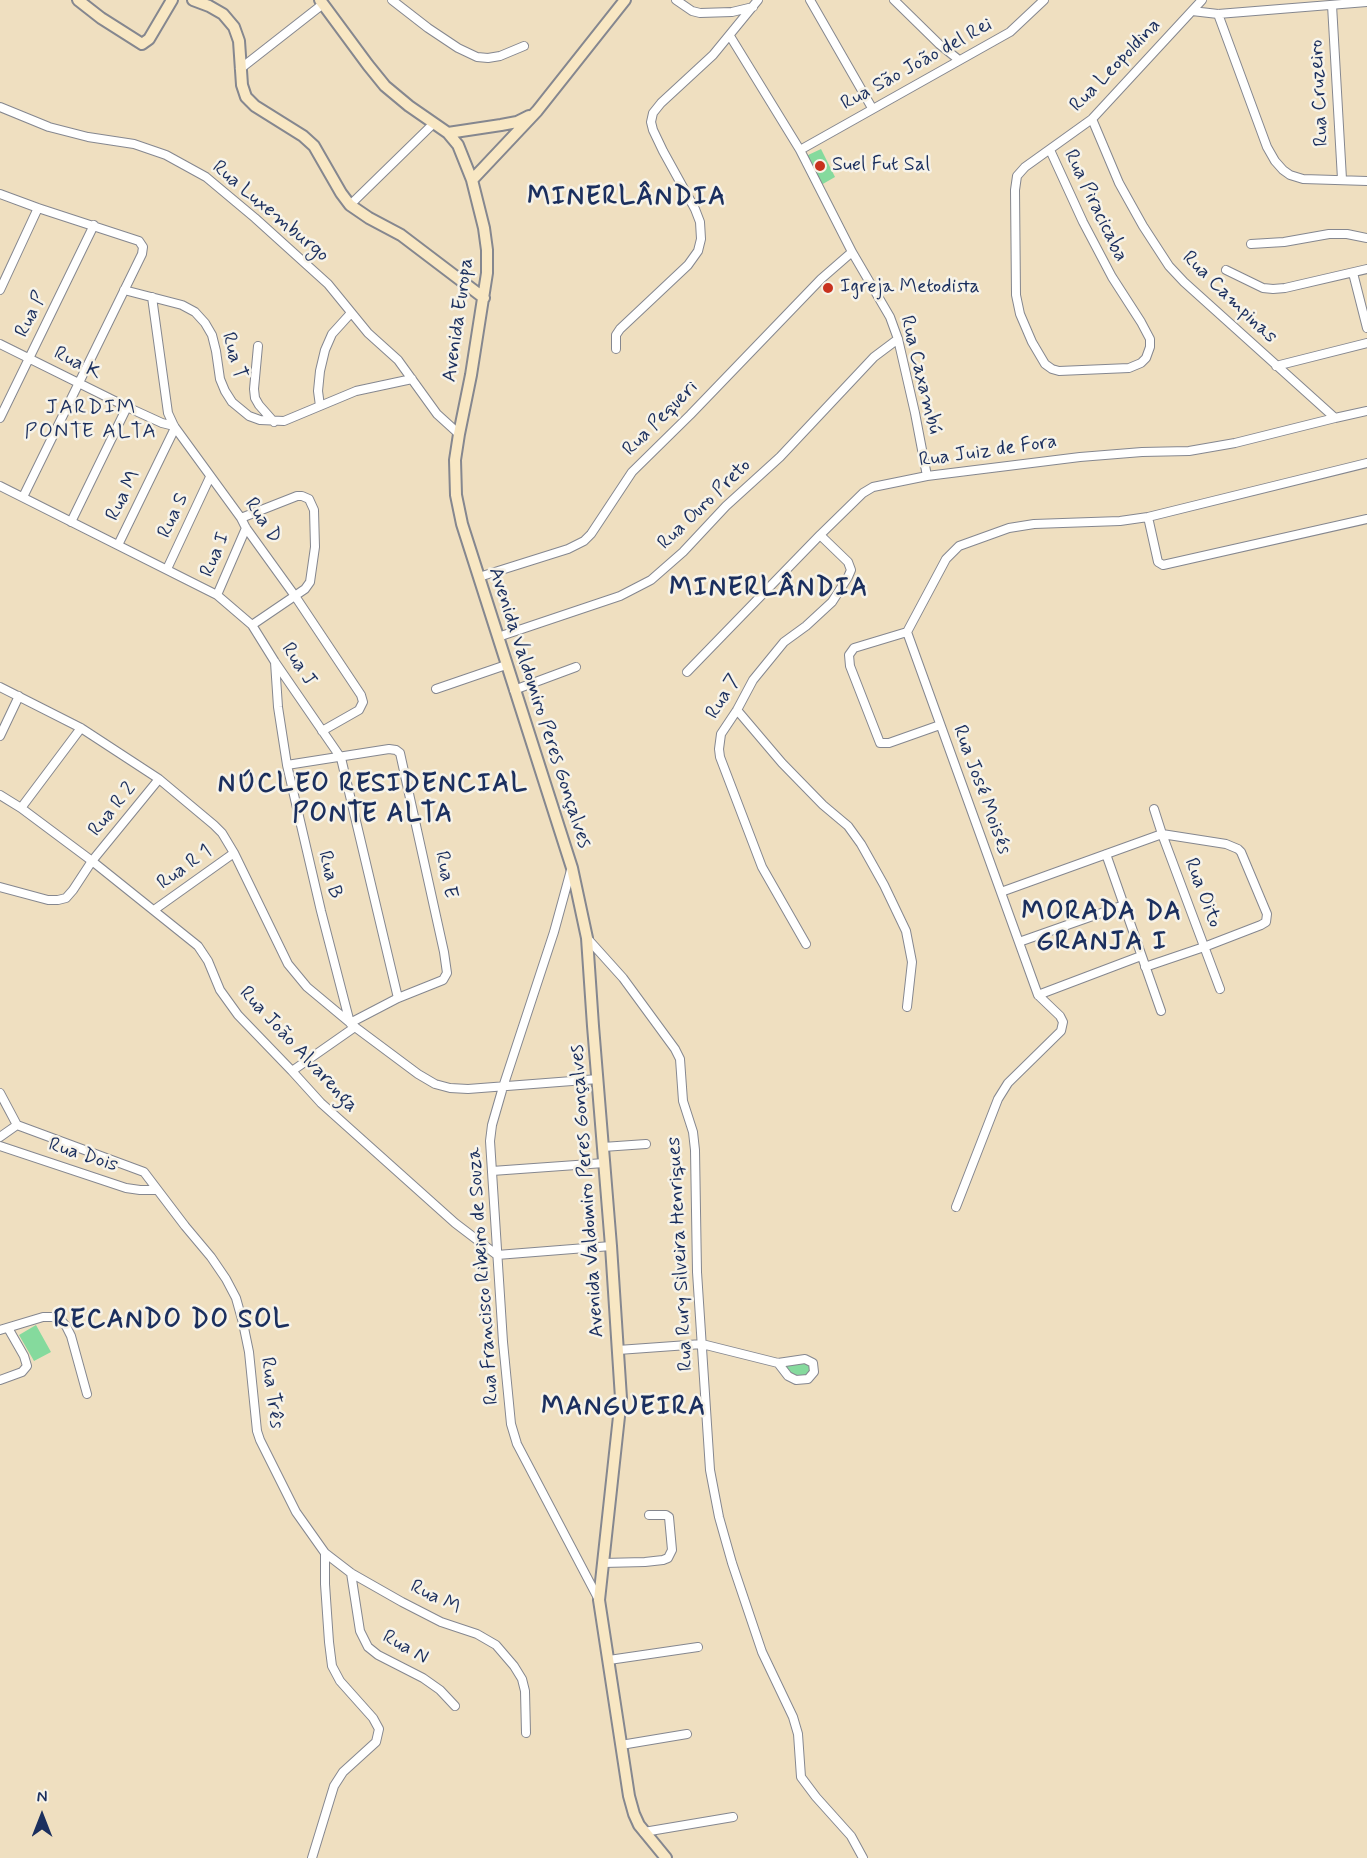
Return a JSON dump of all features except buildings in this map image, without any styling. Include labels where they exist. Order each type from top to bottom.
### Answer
[{"type":"street","points":[[78,0],[101,18],[142,44],[149,39],[172,0]]},
{"type":"street","points":[[193,0],[223,14],[234,27],[239,40],[240,69],[246,97],[255,106],[303,136],[314,146],[340,193],[350,205],[401,235],[484,298]]},
{"type":"street","points":[[392,0],[428,28],[477,57],[500,56],[524,46]]},
{"type":"street","points":[[472,180],[537,111],[625,0]]},
{"type":"street","points":[[676,0],[692,11],[709,14],[753,7]]},
{"type":"street","points":[[615,349],[616,335],[620,329],[688,265],[698,251],[701,239],[700,222],[695,209],[653,130],[651,122],[653,113],[713,55],[758,0]]},
{"type":"street","points":[[810,0],[872,108]]},
{"type":"street","points":[[894,0],[958,60]]},
{"type":"street","name":"Rua São João del Rei","points":[[800,150],[1010,32],[1044,0]]},
{"type":"street","name":"Rua Leopoldina","points":[[1050,150],[1092,119],[1202,0]]},
{"type":"street","points":[[240,69],[322,2]]},
{"type":"street","name":"Avenida Europa","points":[[322,2],[385,86],[448,133],[463,155],[472,180],[484,228],[487,273],[459,434],[455,480],[462,524]]},
{"type":"street","points":[[1192,11],[1218,14],[1367,2]]},
{"type":"street","name":"Rua Cruzeiro","points":[[1332,5],[1342,179]]},
{"type":"street","points":[[1218,14],[1267,147],[1283,170],[1290,175],[1303,178],[1367,181]]},
{"type":"street","name":"Rua Caxambú","points":[[730,36],[800,150],[852,252],[890,317],[898,339],[927,476]]},
{"type":"street","name":"Rua Luxemburgo","points":[[0,107],[49,127],[88,137],[134,144],[166,155],[206,177],[328,284],[375,340],[398,360],[437,414],[459,434]]},
{"type":"street","points":[[448,133],[522,120],[537,111]]},
{"type":"street","name":"Rua Campinas","points":[[1092,119],[1119,183],[1169,266],[1335,418]]},
{"type":"street","points":[[350,205],[433,124]]},
{"type":"street","points":[[501,125],[509,132],[510,140]]},
{"type":"street","name":"Rua Piracicaba","points":[[1050,150],[1083,222],[1112,277],[1142,322],[1149,339],[1150,347],[1146,358],[1129,368],[1059,371],[1052,369],[1045,364],[1032,342],[1020,314],[1015,273],[1017,176],[1024,168],[1050,150]]},
{"type":"street","points":[[0,194],[139,241],[142,246],[142,254],[22,497]]},
{"type":"street","points":[[0,290],[38,208]]},
{"type":"street","name":"Rua P","points":[[0,418],[94,225]]},
{"type":"street","points":[[1251,244],[1284,242],[1329,234],[1347,234],[1367,238]]},
{"type":"street","name":"Rua Pequeri","points":[[479,577],[584,542],[632,472],[821,279],[852,252]]},
{"type":"street","points":[[1226,270],[1263,288],[1273,289],[1367,269]]},
{"type":"street","points":[[1353,273],[1367,328]]},
{"type":"street","name":"Rua T","points":[[124,290],[182,305],[195,312],[205,322],[212,335],[220,379],[232,402],[249,416],[274,422]]},
{"type":"street","name":"Rua D","points":[[152,297],[168,413],[174,427],[295,596],[357,688],[362,699],[362,708],[355,714],[321,731]]},
{"type":"street","points":[[320,406],[318,391],[325,350],[332,334],[351,313]]},
{"type":"street","name":"Rua Ouro Preto","points":[[498,637],[620,596],[651,580],[683,552],[726,506],[780,457],[874,357],[898,339]]},
{"type":"street","points":[[1276,366],[1367,343]]},
{"type":"street","name":"Rua K","points":[[0,344],[127,407],[174,427]]},
{"type":"street","name":"Rua T","points":[[258,346],[255,398],[274,422]]},
{"type":"street","points":[[274,422],[294,418],[356,391],[412,379]]},
{"type":"street","points":[[71,522],[127,407]]},
{"type":"street","name":"Rua Juiz de Fora","points":[[687,672],[820,535],[868,489],[873,487],[927,476],[1080,457],[1188,451],[1235,443],[1367,411]]},
{"type":"street","name":"Rua M","points":[[118,545],[174,427]]},
{"type":"street","points":[[939,725],[889,743],[879,743],[850,666],[849,655],[854,648],[907,632],[946,559],[959,546],[1009,528],[1034,524],[1120,521],[1148,517],[1367,463]]},
{"type":"street","name":"Rua S","points":[[167,569],[210,477]]},
{"type":"street","name":"Rua J","points":[[0,486],[217,595],[252,625],[341,758],[398,998]]},
{"type":"street","points":[[241,518],[297,496],[306,497],[312,503],[316,532],[310,582],[305,589],[252,625]]},
{"type":"street","points":[[1148,517],[1158,562],[1163,565],[1367,519]]},
{"type":"street","name":"Avenida Valdomiro Peres Gonçalves","points":[[462,524],[572,868],[587,938],[621,1398],[599,1600],[629,1796],[634,1814],[644,1832],[666,1858]]},
{"type":"street","name":"Rua I","points":[[217,595],[246,528]]},
{"type":"street","name":"Rua 7","points":[[806,944],[762,867],[720,757],[721,734],[753,680],[784,642],[832,602],[848,577],[851,570],[848,562],[820,535]]},
{"type":"street","name":"Rua José Moisés","points":[[907,632],[1038,995],[1062,1018],[1063,1022],[1061,1031],[1008,1083],[998,1099],[956,1207]]},
{"type":"street","name":"Rua B","points":[[275,662],[278,707],[288,765],[316,891],[352,1025]]},
{"type":"street","points":[[436,689],[506,665]]},
{"type":"street","points":[[514,690],[576,667]]},
{"type":"street","points":[[0,687],[81,728],[159,779],[222,833],[288,964],[306,987],[418,1074],[435,1084],[459,1088],[503,1087],[598,1079]]},
{"type":"street","points":[[0,736],[19,696]]},
{"type":"street","points":[[737,710],[782,763],[823,806],[848,826],[861,844],[906,931],[912,962],[907,1007]]},
{"type":"street","points":[[21,808],[81,728]]},
{"type":"street","name":"Rua E","points":[[288,765],[389,749],[399,752],[402,756],[447,973],[439,983],[398,998],[352,1025],[292,1071]]},
{"type":"street","name":"Rua R 2","points":[[0,887],[48,900],[66,898],[74,890],[92,861],[159,779]]},
{"type":"street","name":"Rua João Alvarenga","points":[[0,795],[92,861],[198,946],[208,961],[220,990],[238,1015],[321,1103],[455,1223],[497,1255]]},
{"type":"street","name":"Rua Oito","points":[[1154,809],[1220,989]]},
{"type":"street","points":[[1001,892],[1162,834],[1226,844],[1238,849],[1267,914],[1266,921],[1204,947],[1146,967]]},
{"type":"street","name":"Rua R 1","points":[[154,910],[234,853]]},
{"type":"street","points":[[1106,854],[1161,1011]]},
{"type":"street","name":"Rua Francisco Ribeiro de Souza","points":[[572,868],[503,1087],[492,1125],[490,1141],[511,1424],[522,1453],[599,1600]]},
{"type":"street","points":[[564,897],[578,896]]},
{"type":"street","points":[[1019,942],[1124,905]]},
{"type":"street","name":"Rua Rury Silveira Henriques","points":[[587,938],[623,978],[680,1059],[683,1101],[693,1132],[695,1150],[697,1272],[710,1470],[719,1517],[762,1652],[794,1717],[798,1734],[801,1777],[851,1836],[863,1858]]},
{"type":"street","points":[[1038,995],[1141,956]]},
{"type":"street","points":[[0,1094],[17,1125],[0,1137]]},
{"type":"street","name":"Rua Três","points":[[17,1125],[141,1170],[211,1257],[232,1290],[243,1323],[260,1440],[296,1512],[325,1553]]},
{"type":"street","points":[[603,1147],[646,1144]]},
{"type":"street","name":"Rua Dois","points":[[0,1146],[126,1188],[140,1191],[157,1190]]},
{"type":"street","points":[[492,1171],[604,1162]]},
{"type":"street","points":[[497,1255],[611,1246]]},
{"type":"street","points":[[0,1380],[22,1372],[27,1366],[24,1356],[4,1329],[48,1317],[56,1318],[63,1322],[74,1343],[87,1394]]},
{"type":"street","points":[[618,1350],[702,1344],[778,1363]]},
{"type":"street","points":[[603,1563],[654,1561],[668,1558],[672,1550],[669,1517],[649,1515]]},
{"type":"street","points":[[312,1858],[334,1786],[343,1772],[376,1742],[379,1729],[376,1721],[340,1681],[333,1666],[329,1642],[325,1553]]},
{"type":"street","name":"Rua M","points":[[325,1553],[351,1573],[441,1622],[477,1634],[490,1641],[508,1658],[522,1679],[525,1690],[526,1732]]},
{"type":"street","name":"Rua N","points":[[351,1573],[360,1631],[368,1647],[378,1655],[423,1677],[455,1706]]},
{"type":"street","points":[[609,1660],[698,1647]]},
{"type":"street","points":[[621,1745],[687,1734]]},
{"type":"street","points":[[644,1832],[734,1817]]},
{"type":"green space","name":"Suel Fut Sal","points":[[821,149],[835,177],[821,185],[806,156]]},
{"type":"green space","points":[[36,1325],[51,1352],[34,1361],[19,1335]]},
{"type":"green space","points":[[802,1361],[809,1366],[810,1371],[801,1378],[792,1375],[782,1364]]},
{"type":"place","name":"Suel Fut Sal","points":[[820,166]]},
{"type":"place","name":"Igreja Metodista","points":[[828,288]]},
{"type":"district","name":"MINERLÂNDIA","points":[[627,199]]},
{"type":"district","name":"JARDIM PONTE ALTA","points":[[91,421]]},
{"type":"district","name":"MINERLÂNDIA","points":[[769,590]]},
{"type":"district","name":"NÚCLEO RESIDENCIAL PONTE ALTA","points":[[373,801]]},
{"type":"district","name":"MORADA DA GRANJA I","points":[[1102,929]]},
{"type":"district","name":"RECANDO DO SOL","points":[[172,1322]]},
{"type":"district","name":"MANGUEIRA","points":[[624,1409]]}]
